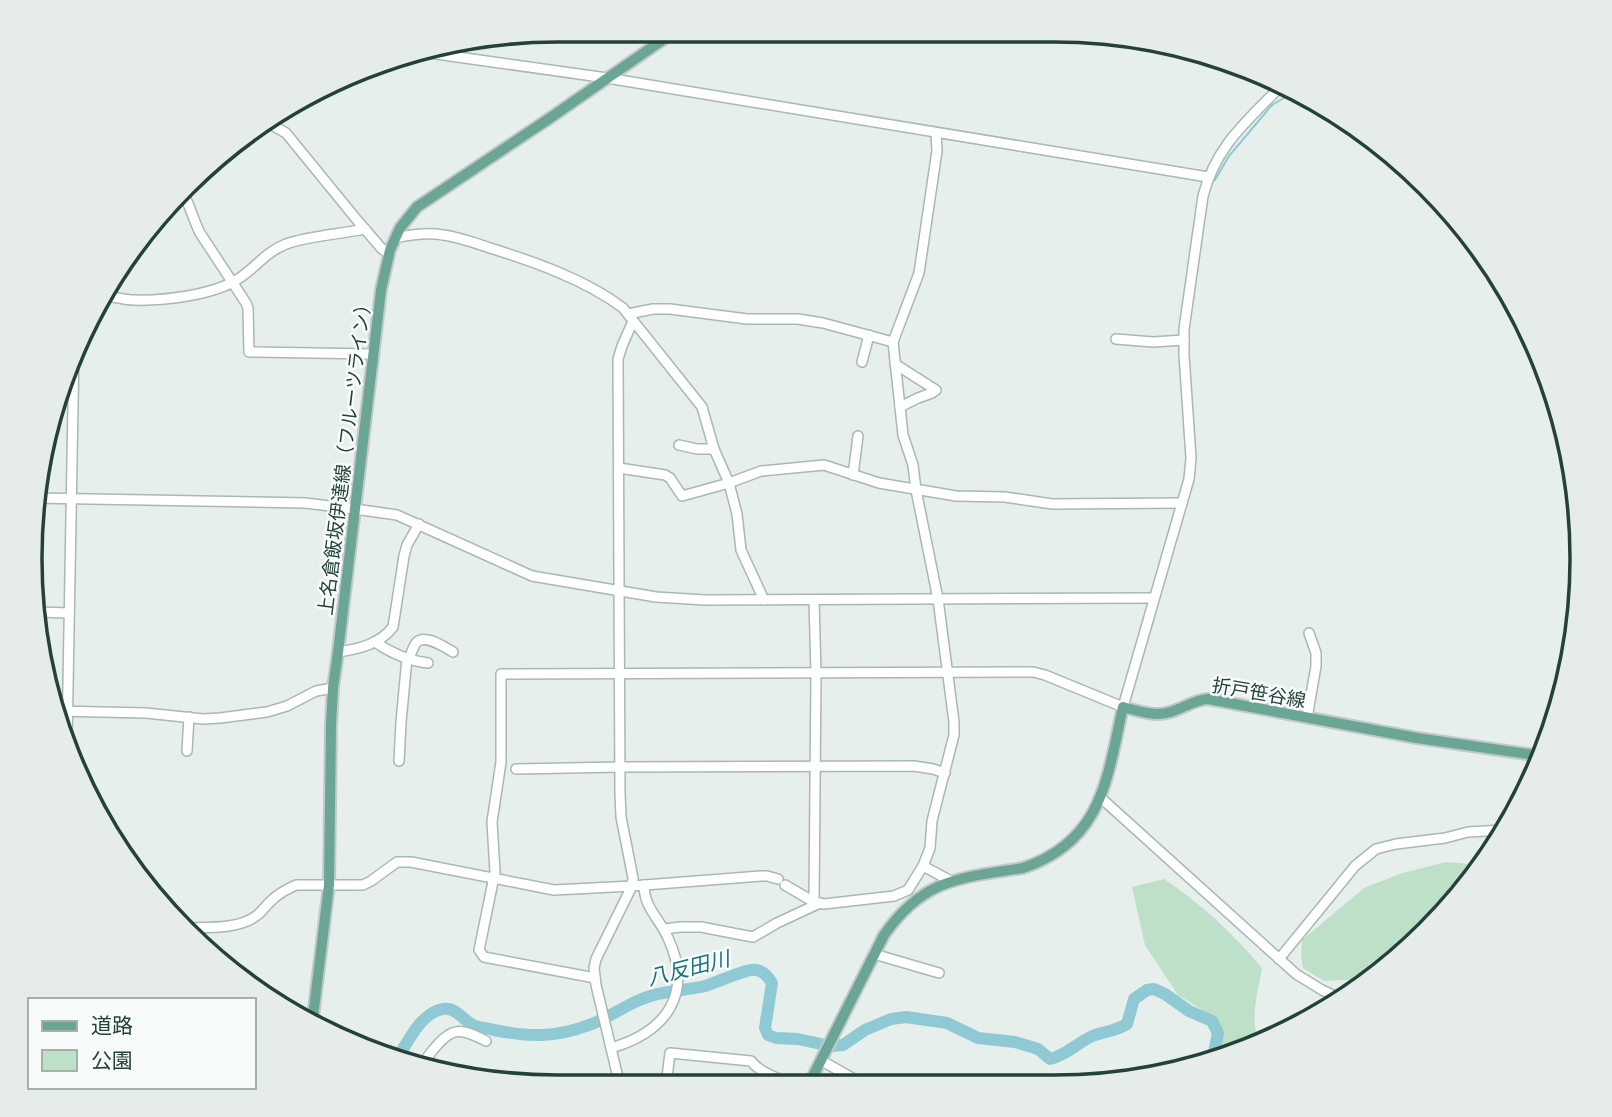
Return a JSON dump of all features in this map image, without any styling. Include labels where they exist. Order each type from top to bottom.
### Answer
[{"type":"main road","name":"上名倉飯坂伊達線（フルーツライン）","points":[[313,1013],[329,885],[333,688],[381,290],[389,253],[407,218],[417,207],[659,42]]},
{"type":"main road","name":"折戸笹谷線","points":[[1123,707],[1140,712],[1161,713],[1199,699],[1208,699],[1417,738],[1532,754]]},
{"type":"main road","points":[[813,1075],[874,954],[892,924],[912,903],[934,888],[951,881],[1023,868],[1049,858],[1077,835],[1101,798],[1123,707]]},
{"type":"street","points":[[445,55],[607,78],[1208,177]]},
{"type":"street","points":[[595,978],[484,957],[480,954],[479,946],[495,878],[492,822],[501,762],[500,674],[1033,672],[1123,707],[1189,479],[1191,458],[1184,329],[1208,177],[1234,135],[1278,93]]},
{"type":"street","points":[[275,127],[286,133],[365,229],[389,253]]},
{"type":"street","points":[[196,927],[243,922],[258,914],[286,889],[296,886],[363,885],[400,861],[554,890],[767,876],[817,903],[824,904],[894,896],[908,890],[923,866],[930,848],[932,821],[954,735],[937,598],[913,465],[902,435],[893,342],[919,273],[937,151],[936,132]]},
{"type":"street","points":[[187,199],[200,233],[246,303],[249,352],[373,354]]},
{"type":"street","points":[[113,297],[134,300],[160,299],[209,292],[241,278],[271,251],[289,243],[365,229]]},
{"type":"street","points":[[395,238],[442,234],[520,257],[588,286],[623,308],[702,407],[729,483],[736,509],[741,550],[764,600]]},
{"type":"street","points":[[617,1075],[594,968],[632,886],[633,878],[621,817],[618,356],[631,318],[653,309],[747,319],[798,319],[893,342]]},
{"type":"street","points":[[863,362],[869,335]]},
{"type":"street","points":[[1116,339],[1153,342],[1184,340]]},
{"type":"street","points":[[895,364],[936,390],[900,407]]},
{"type":"street","points":[[68,720],[72,499],[69,391]]},
{"type":"street","points":[[853,475],[858,436]]},
{"type":"street","points":[[679,445],[715,449]]},
{"type":"street","points":[[619,468],[665,475],[682,496],[761,471],[824,465],[879,483],[956,496],[1005,497],[1052,504],[1182,503]]},
{"type":"street","points":[[45,498],[304,503],[397,515],[532,576],[656,597],[705,600],[1154,598]]},
{"type":"street","points":[[338,652],[355,650],[376,642],[393,627],[404,556],[419,524]]},
{"type":"street","points":[[814,600],[817,903]]},
{"type":"street","points":[[45,612],[69,613]]},
{"type":"street","points":[[1307,718],[1316,666],[1316,653],[1309,633]]},
{"type":"street","points":[[399,761],[408,658],[421,640],[429,640],[453,652]]},
{"type":"street","points":[[376,642],[414,662],[428,663]]},
{"type":"street","points":[[68,712],[220,718],[267,712],[287,706],[316,691],[333,688]]},
{"type":"street","points":[[187,751],[189,717]]},
{"type":"street","points":[[516,769],[914,766],[945,773]]},
{"type":"street","points":[[1101,798],[1279,959],[1302,978],[1331,994]]},
{"type":"street","points":[[1279,959],[1355,866],[1371,852],[1396,844],[1492,831]]},
{"type":"street","points":[[923,866],[951,881]]},
{"type":"street","points":[[611,1048],[629,1043],[656,1027],[676,995],[679,984],[676,960],[664,929],[645,899],[644,885]]},
{"type":"street","points":[[908,890],[912,903]]},
{"type":"street","points":[[664,929],[701,927],[753,937],[817,903]]},
{"type":"street","points":[[874,954],[939,973]]},
{"type":"street","points":[[427,1057],[443,1037],[452,1032],[461,1031],[486,1041]]},
{"type":"street","points":[[667,1075],[670,1054],[751,1062],[758,1070],[774,1075]]},
{"type":"street","points":[[821,1061],[847,1075]]},
{"type":"green space","points":[[1446,862],[1469,864],[1419,924],[1352,980],[1324,981],[1303,968],[1302,940],[1364,888],[1402,873]]},
{"type":"green space","points":[[1164,879],[1216,920],[1262,968],[1255,1015],[1257,1033],[1216,1049],[1217,1019],[1178,995],[1145,945],[1132,887]]},
{"type":"waterway","points":[[1211,180],[1215,180],[1229,156],[1272,105],[1286,97]]},
{"type":"waterway","points":[[879,127],[932,136]]},
{"type":"waterway","points":[[941,138],[1046,155]]},
{"type":"waterway","name":"八反田川","points":[[401,1051],[423,1020],[442,1009],[452,1010],[478,1027],[519,1034],[553,1034],[589,1025],[650,996],[705,986],[752,970],[761,972],[772,983],[765,1028],[768,1035],[776,1038],[798,1039],[830,1046],[843,1045],[865,1030],[891,1019],[906,1017],[947,1023],[978,1038],[1015,1042],[1038,1049],[1050,1059],[1095,1035],[1127,1024],[1134,999],[1147,990],[1154,989],[1189,1011],[1212,1021],[1218,1033],[1215,1049]]}]
